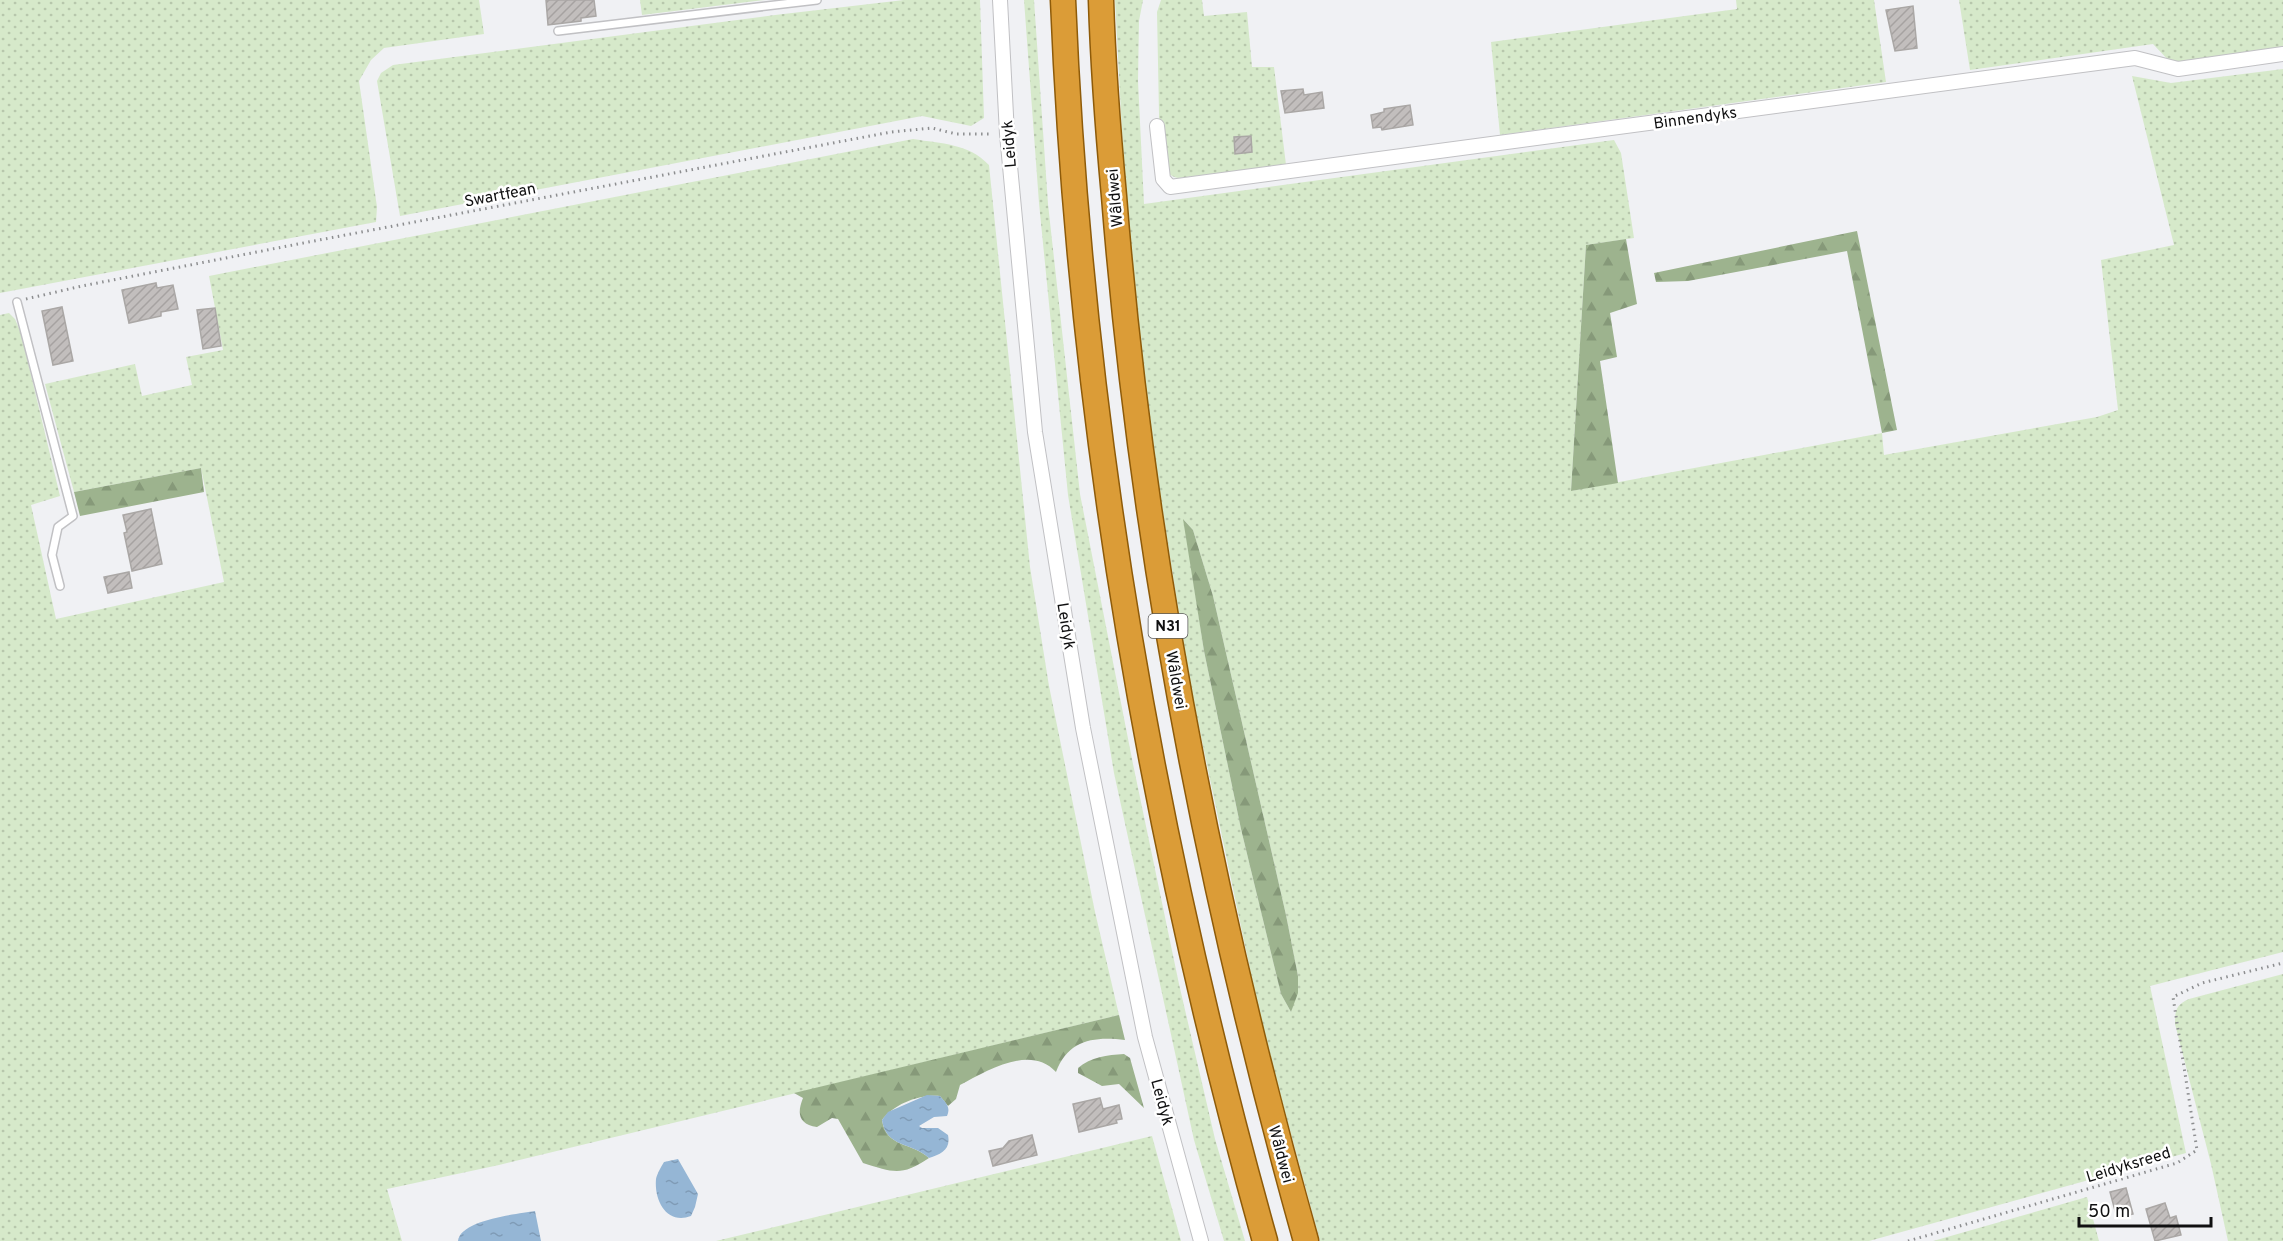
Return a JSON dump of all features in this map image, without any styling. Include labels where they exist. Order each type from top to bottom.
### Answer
[{"type":"highway","name":"N31","points":[[1064,0],[1079,251],[1107,486],[1132,653],[1164,828],[1200,987],[1265,1241]]},
{"type":"highway","name":"Wâldwei","points":[[1101,0],[1112,173],[1130,369],[1147,499],[1176,677],[1205,834],[1248,1025],[1306,1241]]},
{"type":"street","name":"Leidyk","points":[[1000,0],[1007,134],[1035,432],[1083,728],[1145,1037],[1201,1241]]},
{"type":"street","name":"Binnendyks","points":[[1157,126],[1163,179],[1170,187],[2135,58],[2178,69],[2283,54]]},
{"type":"lane","points":[[558,31],[818,0]]},
{"type":"lane","points":[[17,302],[73,516],[58,527],[52,555],[60,586]]},
{"type":"path","name":"Swartfean","points":[[17,302],[82,286],[891,132],[932,128],[974,135],[1007,134]]},
{"type":"path","name":"Leidyksreed","points":[[1908,1241],[2177,1163],[2197,1150],[2173,997],[2202,983],[2283,963]]},
{"type":"green space","points":[[0,0],[479,0],[484,34],[384,48],[371,60],[359,81],[377,207],[376,222],[0,293]]},
{"type":"green space","points":[[640,0],[765,0],[642,15]]},
{"type":"green space","points":[[904,0],[980,0],[984,118],[971,126],[922,116],[400,216],[377,81],[381,73],[393,65]]},
{"type":"green space","points":[[1024,0],[1034,0],[1048,204],[1080,494],[1179,984],[1215,1139],[1245,1241],[1224,1241],[1194,1140],[1114,773],[1068,495],[1039,203]]},
{"type":"green space","points":[[1115,0],[1143,0],[1139,21],[1138,81],[1144,204],[1614,140],[1621,153],[1634,238],[1586,245],[1571,491],[1882,433],[1884,455],[2097,417],[2118,410],[2101,260],[2174,245],[2132,76],[2171,83],[2283,69],[2283,952],[2150,986],[2186,1153],[1869,1241],[1320,1241],[1263,1031],[1190,684],[1141,358],[1126,207]],"holes":[[[1184,520],[1193,530],[1213,596],[1286,915],[1298,976],[1291,1012],[1281,994],[1241,829],[1204,651]]]},
{"type":"green space","points":[[1161,0],[1202,0],[1204,16],[1247,12],[1252,67],[1274,67],[1286,165],[1178,178],[1172,176],[1160,165],[1157,12]]},
{"type":"green space","points":[[1736,0],[1874,0],[1886,82],[1500,135],[1491,42],[1737,9]]},
{"type":"green space","points":[[1959,0],[2283,0],[2283,49],[2172,64],[2153,44],[1970,70]]},
{"type":"green space","points":[[913,139],[963,148],[989,165],[1030,567],[1049,686],[1095,912],[1119,1015],[499,1165],[387,1189],[402,1241],[0,1241],[0,315],[9,313],[15,319],[21,333],[60,496],[31,505],[56,619],[224,582],[201,468],[74,492],[45,384],[135,364],[142,396],[192,385],[186,357],[223,350],[209,276]]},
{"type":"green space","points":[[1857,231],[1897,430],[1882,433],[1847,251],[1688,281],[1656,282],[1654,273]]},
{"type":"green space","points":[[1626,239],[1637,304],[1610,313],[1617,357],[1600,361],[1618,483],[1571,491],[1586,245]]},
{"type":"green space","points":[[201,468],[204,492],[80,516],[74,492]]},
{"type":"green space","points":[[1183,519],[1193,530],[1213,596],[1286,915],[1298,976],[1298,993],[1291,1012],[1281,994],[1241,829],[1204,651]]},
{"type":"green space","points":[[2283,974],[2283,1241],[2228,1241],[2175,1024],[2176,1012],[2181,1003],[2189,999]]},
{"type":"green space","points":[[1119,1015],[1125,1040],[1103,1039],[1083,1043],[1067,1053],[1056,1072],[1046,1064],[1034,1060],[1021,1060],[995,1067],[960,1085],[956,1099],[948,1106],[940,1096],[932,1096],[916,1098],[893,1109],[882,1120],[889,1136],[929,1158],[904,1170],[890,1170],[863,1163],[838,1119],[832,1118],[817,1127],[811,1126],[801,1117],[800,1108],[803,1098],[794,1093]]},
{"type":"green space","points":[[1124,1054],[1130,1058],[1144,1108],[1119,1084],[1102,1086],[1078,1073],[1078,1068],[1094,1059]]},
{"type":"green space","points":[[1152,1136],[1181,1241],[716,1241]]},
{"type":"green space","points":[[2087,1197],[2099,1241],[1933,1241]]},
{"type":"water","points":[[927,1095],[940,1096],[947,1105],[947,1116],[934,1117],[919,1126],[938,1128],[948,1135],[949,1140],[941,1153],[929,1158],[889,1136],[882,1120],[888,1112]]},
{"type":"water","points":[[678,1159],[698,1194],[691,1216],[683,1218],[675,1217],[664,1209],[656,1187],[659,1170],[664,1162]]},
{"type":"water","points":[[535,1211],[541,1241],[458,1241],[461,1234],[478,1223]]},
{"type":"building","points":[[546,0],[594,0],[596,16],[581,18],[581,21],[548,25]]},
{"type":"building","points":[[1913,6],[1917,48],[1895,51],[1886,10]]},
{"type":"building","points":[[1303,89],[1304,95],[1322,92],[1324,108],[1285,113],[1281,91]]},
{"type":"building","points":[[1410,105],[1413,125],[1382,130],[1381,127],[1373,128],[1371,115],[1384,112],[1384,109]]},
{"type":"building","points":[[1251,136],[1252,152],[1235,154],[1234,137]]},
{"type":"building","points":[[156,283],[157,288],[173,285],[178,309],[161,312],[161,316],[129,323],[122,290]]},
{"type":"building","points":[[62,307],[73,361],[53,365],[42,311]]},
{"type":"building","points":[[215,308],[221,346],[203,349],[197,310]]},
{"type":"building","points":[[151,509],[162,564],[132,571],[124,533],[127,532],[123,515]]},
{"type":"building","points":[[129,572],[132,588],[108,593],[104,577]]},
{"type":"building","points":[[1100,1098],[1103,1109],[1119,1105],[1122,1119],[1116,1120],[1117,1123],[1079,1132],[1073,1104]]},
{"type":"building","points":[[1032,1135],[1037,1155],[993,1166],[989,1151],[1003,1148],[1009,1141]]},
{"type":"building","points":[[2126,1188],[2133,1214],[2117,1218],[2110,1192]]},
{"type":"building","points":[[2165,1203],[2170,1218],[2176,1216],[2181,1235],[2155,1241],[2146,1209]]}]
